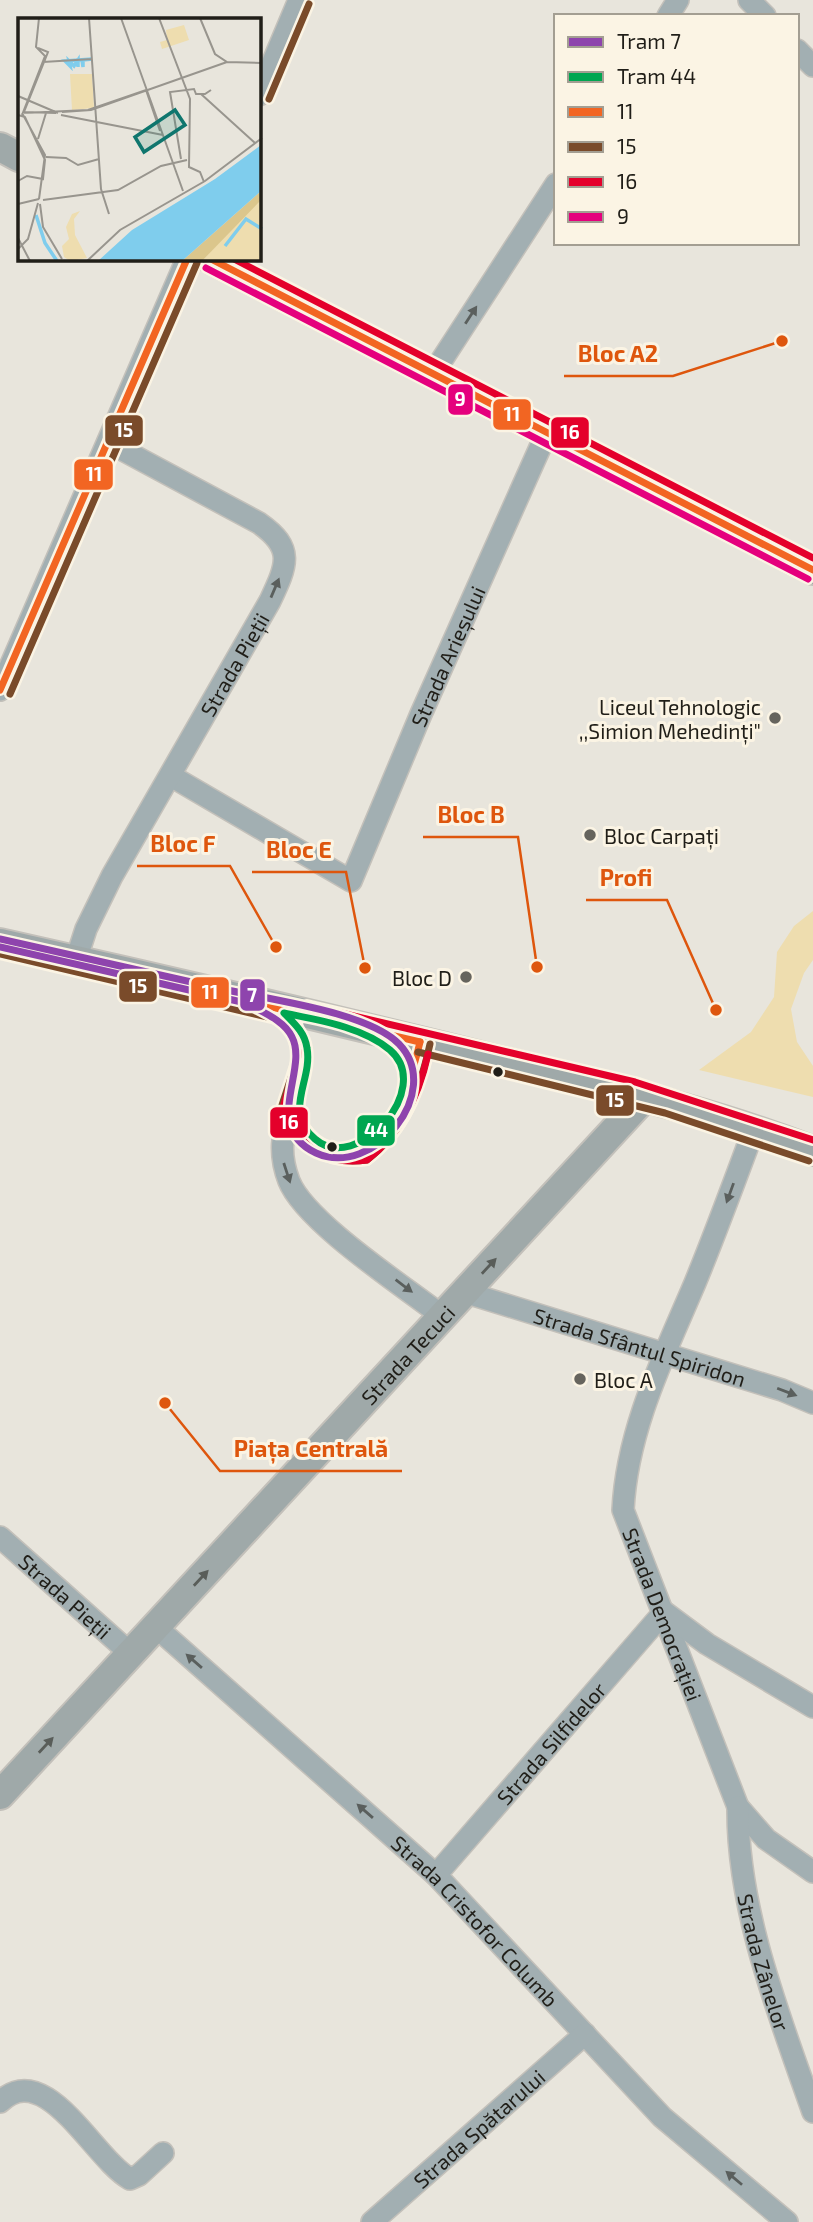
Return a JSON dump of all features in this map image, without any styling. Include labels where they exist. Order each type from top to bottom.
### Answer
[{"type":"main road","points":[[0,146],[18,156]]},
{"type":"main road","points":[[215,261],[811,565]]},
{"type":"main road","points":[[0,943],[644,1098],[754,1129],[813,1151]]},
{"type":"main road","name":"Strada Tecuci","points":[[0,1795],[644,1098]]},
{"type":"street","points":[[261,90],[299,0]]},
{"type":"street","points":[[749,0],[763,14]]},
{"type":"street","points":[[799,52],[813,66]]},
{"type":"street","points":[[434,372],[554,187]]},
{"type":"street","points":[[0,690],[186,261]]},
{"type":"street","name":"Strada Arieșului","points":[[171,776],[351,881],[421,713],[547,432]]},
{"type":"street","name":"Strada Pieții","points":[[76,960],[86,929],[111,876],[270,601],[282,569],[284,547],[280,538],[259,523],[108,442]]},
{"type":"street","points":[[292,1108],[281,1144],[290,1183],[323,1221],[442,1316]]},
{"type":"street","name":"Strada Democrației","points":[[754,1129],[714,1236],[664,1354],[628,1460],[624,1510],[738,1807],[766,1839],[813,1872]]},
{"type":"street","name":"Strada Sfântul Spiridon","points":[[464,1292],[782,1390],[813,1404]]},
{"type":"street","name":"Strada Pieții","points":[[0,1537],[131,1654]]},
{"type":"street","points":[[664,1612],[707,1644],[813,1707]]},
{"type":"street","name":"Strada Silfidelor","points":[[436,1875],[664,1612]]},
{"type":"street","name":"Strada Cristofor Columb","points":[[156,1628],[436,1875],[662,2117],[786,2222]]},
{"type":"street","name":"Strada Zânelor","points":[[738,1807],[737,1846],[752,1916],[772,1993],[813,2112]]},
{"type":"street","name":"Strada Spătarului","points":[[375,2221],[585,2034]]},
{"type":"street","points":[[0,2102],[10,2092],[25,2088],[46,2096],[130,2179],[139,2175],[163,2153]]},
{"type":"shaded area","points":[[813,911],[813,960],[804,973],[791,1009],[797,1042],[813,1066],[813,1097],[699,1070],[751,1032],[774,997],[777,952],[794,926]]},
{"type":"tram line","name":"7","points":[[0,939],[314,1008],[364,1023],[399,1044],[411,1064],[413,1085],[408,1106],[396,1126],[379,1143],[359,1154],[338,1158],[316,1153],[300,1142],[291,1129],[290,1098],[296,1050],[288,1031],[272,1017],[246,1003],[0,947]]},
{"type":"tram line","name":"44","points":[[284,1013],[354,1030],[390,1050],[401,1066],[403,1085],[397,1105],[385,1123],[369,1137],[350,1146],[332,1147],[315,1139],[305,1128],[300,1107],[308,1060],[307,1048],[302,1033],[284,1013]]},
{"type":"transit line","name":"15","points":[[269,99],[309,4]]},
{"type":"transit line","name":"11","points":[[0,690],[186,261]]},
{"type":"transit line","name":"11","points":[[215,261],[813,570]]},
{"type":"transit line","name":"16","points":[[238,261],[813,558]]},
{"type":"transit line","name":"15","points":[[10,694],[197,263]]},
{"type":"transit line","name":"9","points":[[206,268],[808,579]]},
{"type":"transit line","name":"11","points":[[0,943],[420,1042]]},
{"type":"transit line","name":"15","points":[[0,954],[297,1024],[300,1050],[282,1105]]},
{"type":"transit line","name":"16","points":[[428,1054],[420,1084],[407,1112],[390,1138],[367,1160],[339,1160],[316,1151],[297,1135],[282,1111],[300,1050],[296,1012],[307,1005],[635,1082],[813,1140]]},
{"type":"transit line","name":"11","points":[[292,1108],[306,1129],[320,1142],[338,1149],[363,1150],[385,1125],[400,1100],[420,1042]]},
{"type":"transit line","name":"15","points":[[283,1113],[299,1136],[317,1152],[339,1160],[367,1160],[391,1136],[409,1108],[430,1044]]},
{"type":"transit line","name":"15","points":[[418,1052],[665,1113],[809,1161]]},
{"type":"place","name":"Bloc A2","points":[[782,341]]},
{"type":"place","name":"Liceul Tehnologic ,,Simion Mehedinți\"","points":[[775,718]]},
{"type":"place","name":"Bloc Carpați","points":[[590,835]]},
{"type":"place","name":"Bloc F","points":[[276,947]]},
{"type":"place","name":"Bloc B","points":[[537,967]]},
{"type":"place","name":"Bloc E","points":[[365,968]]},
{"type":"place","name":"Bloc D","points":[[466,977]]},
{"type":"place","name":"Profi","points":[[716,1010]]},
{"type":"place","name":"Bloc A","points":[[580,1379]]},
{"type":"place","name":"Piața Centrală","points":[[165,1403]]}]
